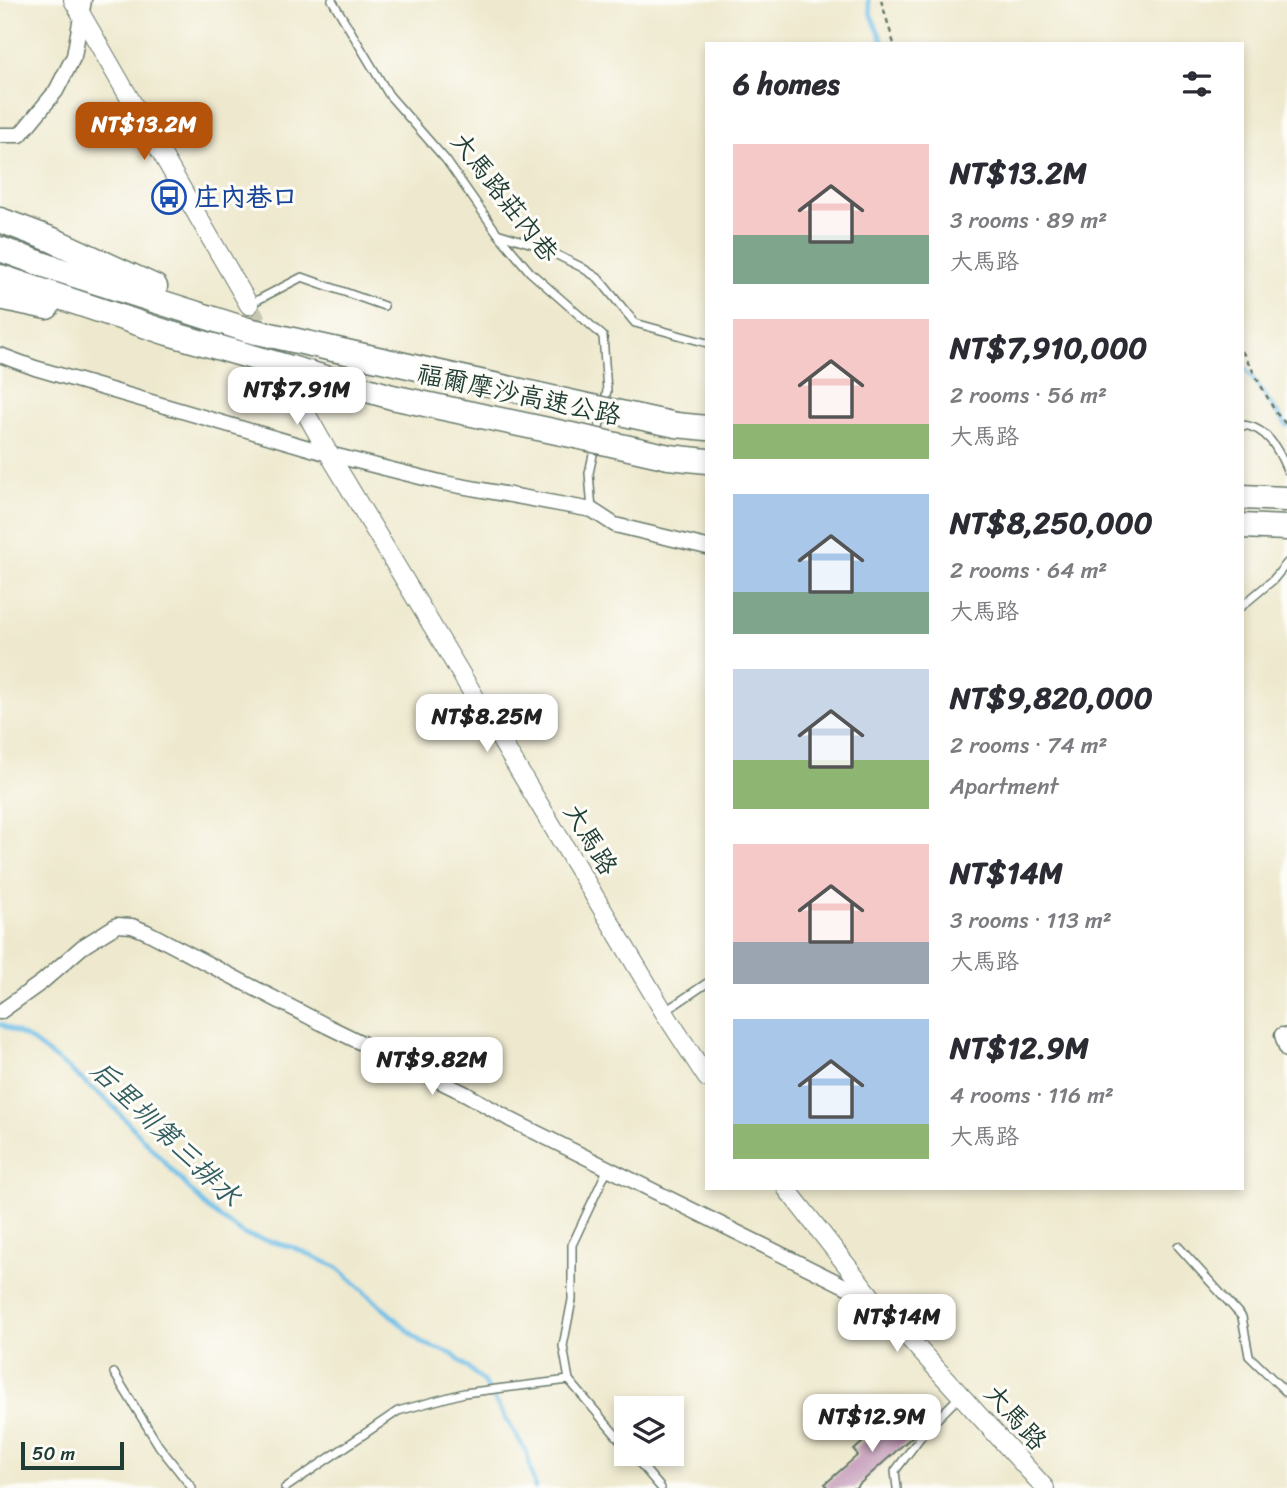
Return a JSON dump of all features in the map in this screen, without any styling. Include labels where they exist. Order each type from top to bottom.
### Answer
[{"type":"highway","points":[[0,220],[53,240],[248,330]]},
{"type":"highway","name":"福爾摩沙高速公路","points":[[0,249],[248,330],[676,425],[705,428]]},
{"type":"highway","name":"福爾摩沙高速公路","points":[[0,276],[167,334],[392,397],[669,457],[705,461]]},
{"type":"highway","points":[[0,296],[167,334]]},
{"type":"highway","points":[[1247,498],[1287,499]]},
{"type":"highway","points":[[1245,527],[1287,528]]},
{"type":"street","points":[[0,135],[20,135],[56,91],[74,56],[80,5]]},
{"type":"street","points":[[80,5],[249,305]]},
{"type":"street","points":[[0,355],[35,368],[329,454],[444,483],[592,509],[615,526],[705,547]]},
{"type":"street","name":"大馬路","points":[[303,408],[664,1012],[705,1075]]},
{"type":"street","points":[[0,1012],[42,982],[82,947],[117,925],[132,926],[466,1094],[511,1120],[874,1300]]},
{"type":"street","points":[[1282,1035],[1287,1050]]},
{"type":"street","name":"大馬路","points":[[788,1190],[874,1300],[1045,1488]]},
{"type":"lane","name":"大馬路莊內巷","points":[[332,0],[389,95],[446,160],[498,234],[530,272],[603,336],[607,391],[589,473],[592,509]]},
{"type":"lane","points":[[498,234],[539,246],[589,272],[598,278],[635,323],[705,342]]},
{"type":"lane","points":[[249,305],[302,277],[384,306]]},
{"type":"lane","points":[[1244,425],[1252,426],[1270,438],[1287,470]]},
{"type":"lane","points":[[1244,604],[1273,580],[1287,563]]},
{"type":"lane","points":[[664,1012],[705,984]]},
{"type":"lane","points":[[608,1168],[572,1245],[572,1300],[563,1346],[569,1380],[614,1433]]},
{"type":"lane","points":[[1178,1247],[1242,1317],[1249,1356],[1287,1393]]},
{"type":"lane","points":[[114,1373],[159,1446],[192,1488]]},
{"type":"lane","points":[[285,1488],[398,1411],[464,1393],[569,1380]]},
{"type":"lane","points":[[897,1488],[895,1471],[926,1430],[961,1395]]},
{"type":"lane","points":[[642,1466],[661,1488]]},
{"type":"path","points":[[881,0],[893,42]]},
{"type":"path","points":[[1244,355],[1276,413],[1287,425]]},
{"type":"building","points":[[894,1414],[914,1435],[855,1488],[828,1488],[825,1484],[858,1455],[854,1450]]},
{"type":"waterway","points":[[868,0],[871,15],[883,42]]},
{"type":"waterway","points":[[1244,367],[1287,426]]},
{"type":"waterway","name":"后里圳第三排水","points":[[0,1024],[29,1039],[110,1103],[208,1209],[245,1235],[292,1247],[337,1267],[422,1343],[452,1354],[483,1381],[527,1453],[535,1488]]},
{"type":"tunnel","points":[[249,305],[303,408]]},
{"type":"place","name":"庄內巷口","points":[[169,197]]}]
